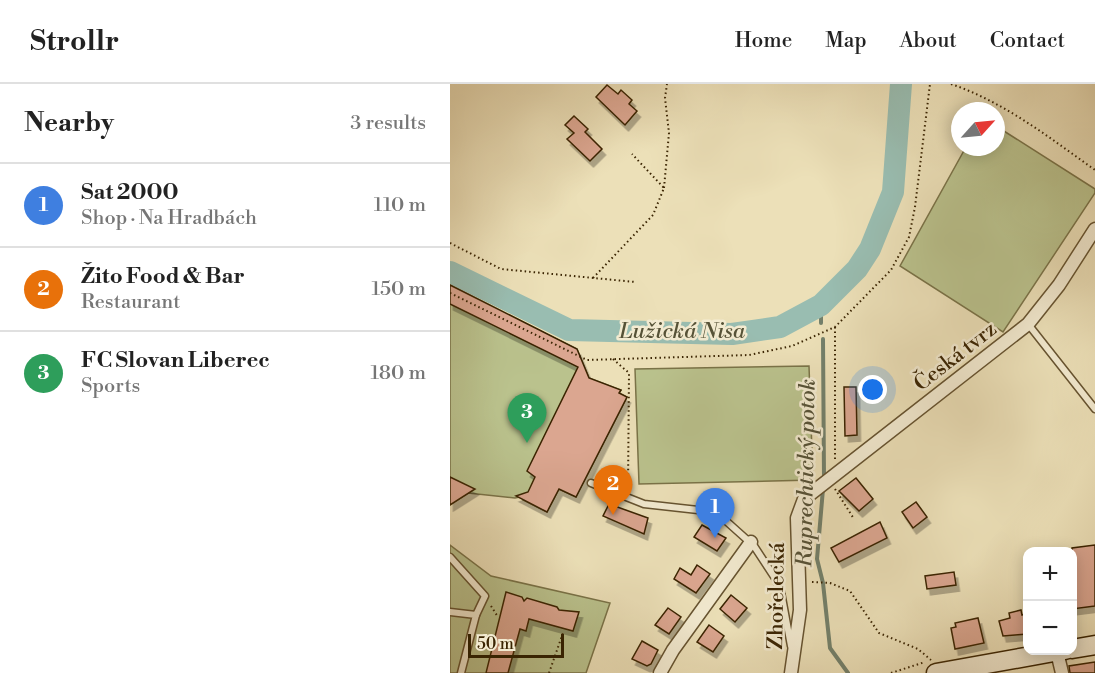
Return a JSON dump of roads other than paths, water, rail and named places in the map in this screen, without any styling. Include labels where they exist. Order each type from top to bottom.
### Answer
[{"type":"main road","points":[[1077,648],[1095,645]]},
{"type":"main road","points":[[936,673],[1037,655]]},
{"type":"street","name":"Česká tvrz","points":[[814,490],[835,476],[1028,324],[1059,285],[1095,229]]},
{"type":"street","name":"Zhořelecká","points":[[793,667],[800,610],[796,518],[804,499],[814,490]]},
{"type":"street","points":[[660,673],[673,650],[751,542]]},
{"type":"street","points":[[1062,673],[1064,655]]},
{"type":"lane","points":[[1028,324],[1095,410]]},
{"type":"lane","points":[[591,483],[644,504],[715,515],[751,542],[775,578],[781,592],[793,667]]},
{"type":"lane","points":[[450,557],[485,596],[476,615],[461,673]]},
{"type":"lane","points":[[450,612],[476,615]]},
{"type":"waterway","name":"Lužická Nisa","points":[[450,272],[569,330],[732,334],[780,327],[821,305],[857,269],[870,249],[893,192],[901,84]]},
{"type":"waterway","name":"Ruprechtický potok","points":[[821,305],[821,323]]},
{"type":"waterway","name":"Ruprechtický potok","points":[[823,339],[824,478]]},
{"type":"waterway","name":"Ruprechtický potok","points":[[823,489],[817,559],[823,583],[830,648],[848,673]]},
{"type":"place","name":"FC Slovan Liberec","points":[[527,443]]},
{"type":"place","name":"Žito Food & Bar","points":[[613,515]]},
{"type":"place","name":"Sat 2000","points":[[715,538]]}]
